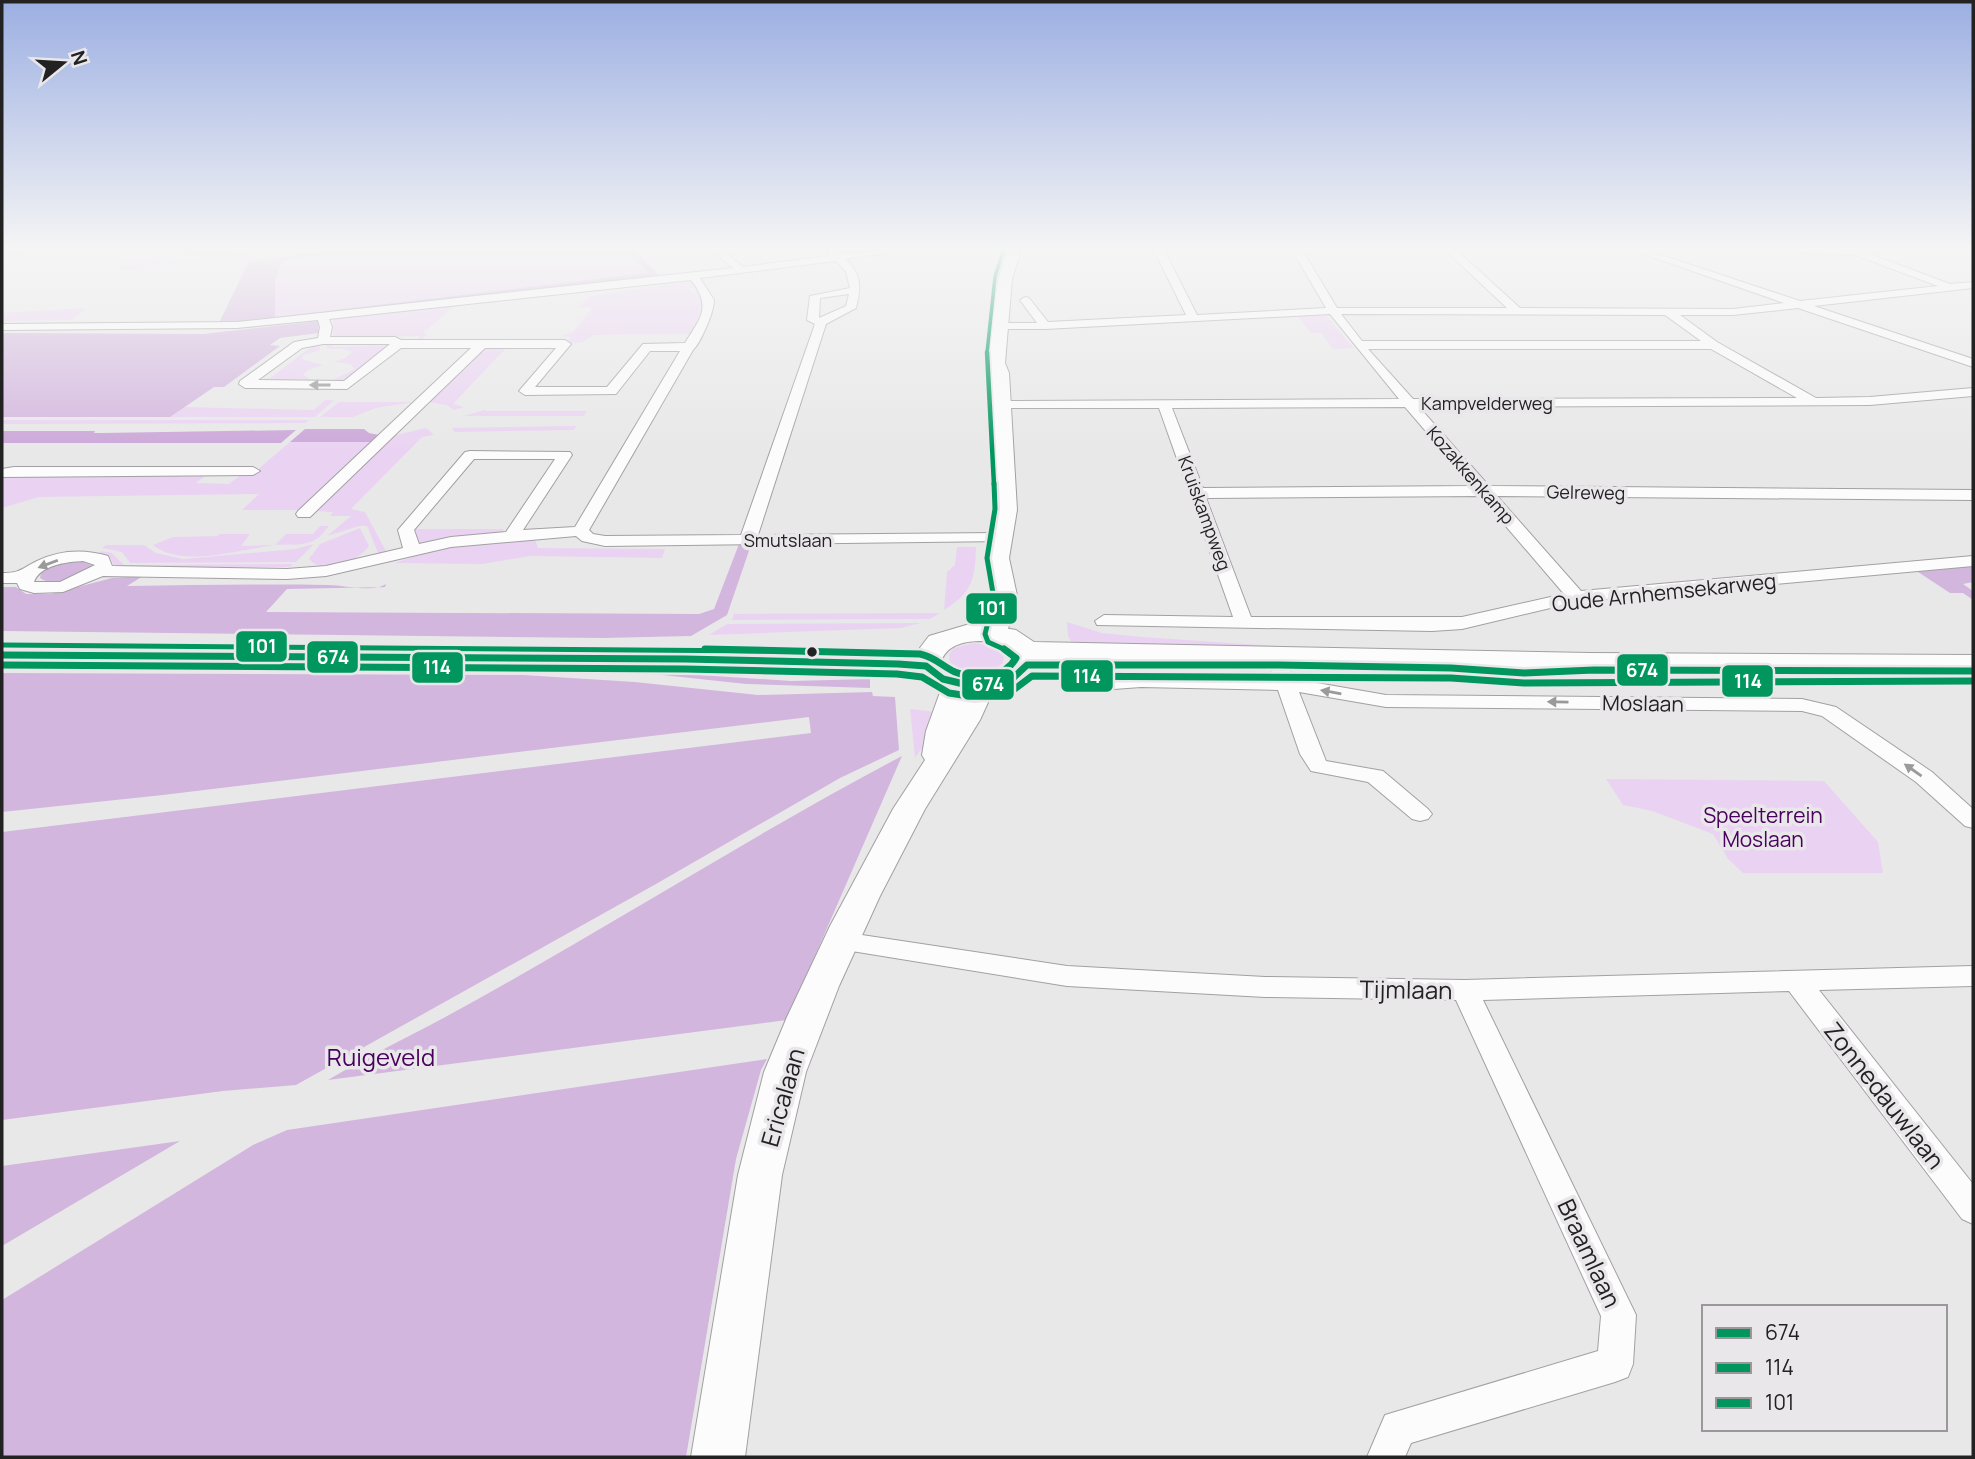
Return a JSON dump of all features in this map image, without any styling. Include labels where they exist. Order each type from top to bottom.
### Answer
[{"type":"main road","points":[[929,659],[946,638],[984,633],[1010,638],[1027,658],[1283,675],[1451,668],[1524,673],[1594,670],[1973,671]]},
{"type":"main road","points":[[2,655],[929,659]]},
{"type":"main road","points":[[1027,658],[1519,659],[1590,663],[1973,664]]},
{"type":"main road","points":[[929,659],[935,674],[969,685],[1007,682],[1023,671],[1027,658]]},
{"type":"street","points":[[2,327],[225,326],[331,316]]},
{"type":"street","points":[[580,531],[691,347],[705,316]]},
{"type":"street","points":[[813,316],[813,320],[821,322],[834,316]]},
{"type":"street","points":[[984,633],[1005,600],[999,572],[999,538],[1006,510],[1000,373],[996,363],[1000,316]]},
{"type":"street","points":[[1037,316],[1045,326]]},
{"type":"street","points":[[998,326],[1231,316]]},
{"type":"street","name":"Kozakkenkamp","points":[[1337,316],[1576,597]]},
{"type":"street","points":[[1674,316],[1713,345],[1814,402]]},
{"type":"street","points":[[1834,316],[1973,363]]},
{"type":"street","points":[[323,317],[326,327],[323,340]]},
{"type":"street","points":[[748,540],[821,322]]},
{"type":"street","points":[[398,344],[346,385],[245,384],[298,345],[323,340],[395,341],[398,344],[565,344],[525,391],[611,391],[647,346],[691,347]]},
{"type":"street","points":[[304,514],[482,344]]},
{"type":"street","points":[[1359,345],[1713,345]]},
{"type":"street","points":[[1953,356],[1973,353]]},
{"type":"street","name":"Kampvelderweg","points":[[1000,404],[1814,402],[1891,400],[1973,392]]},
{"type":"street","name":"Kruiskampweg","points":[[1164,403],[1199,493],[1244,623]]},
{"type":"street","points":[[412,550],[406,530],[470,455],[565,455],[511,536]]},
{"type":"street","points":[[2,473],[253,471]]},
{"type":"street","name":"Gelreweg","points":[[1199,493],[1485,491],[1973,495]]},
{"type":"street","name":"Smutslaan","points":[[100,571],[313,572],[358,565],[451,542],[580,531],[588,538],[605,541],[999,538]]},
{"type":"street","points":[[2,578],[25,578],[39,567],[71,557],[95,557],[102,560],[104,565],[100,571],[78,583],[48,589],[26,585],[25,578]]},
{"type":"street","name":"Oude Arnhemsekarweg","points":[[1104,621],[1386,626],[1462,623],[1576,597],[1973,561]]},
{"type":"street","points":[[1283,675],[1311,754],[1319,766],[1375,776],[1420,814]]},
{"type":"street","name":"Moslaan","points":[[1087,685],[1283,675],[1387,702],[1802,705],[1829,711],[1923,777],[1971,818]]},
{"type":"street","name":"Ericalaan","points":[[718,1457],[756,1202],[773,1115],[793,1049],[842,940],[904,819],[936,765],[957,739],[973,711],[969,685]]},
{"type":"street","name":"Tijmlaan","points":[[842,940],[1067,976],[1265,987],[1465,990],[1973,976]]},
{"type":"street","name":"Zonnedauwlaan","points":[[1797,982],[1973,1209]]},
{"type":"street","name":"Braamlaan","points":[[1386,1457],[1398,1428],[1615,1364],[1619,1315],[1465,990]]},
{"type":"green space","points":[[2,316],[77,316],[72,320],[2,321]]},
{"type":"green space","points":[[222,316],[295,316],[223,324],[220,321]]},
{"type":"green space","points":[[359,316],[443,316],[423,333],[427,334],[421,341],[415,341],[421,336],[333,338],[333,319]]},
{"type":"green space","points":[[586,316],[699,316],[690,334],[594,335],[581,343],[502,343],[567,342],[571,337],[561,336],[573,332]]},
{"type":"green space","points":[[1297,316],[1327,316],[1354,348],[1333,349],[1321,333],[1311,333]]},
{"type":"green space","points":[[318,321],[319,333],[280,338],[270,345],[280,346],[224,387],[214,387],[170,417],[2,417],[2,333],[203,334]]},
{"type":"green space","points":[[319,343],[320,350],[304,355],[301,359],[323,365],[308,370],[303,375],[311,380],[327,380],[327,383],[303,383],[306,379],[269,379],[262,383],[257,380],[270,378],[311,347],[303,346]]},
{"type":"green space","points":[[326,343],[335,343],[333,347],[390,345],[344,382],[336,383],[335,379],[355,369],[350,364],[334,362],[352,352],[327,349]]},
{"type":"green space","points":[[486,346],[508,346],[453,404],[464,407],[454,410],[447,405],[428,402]]},
{"type":"green space","points":[[325,400],[334,400],[315,417],[170,417],[184,407],[314,410]]},
{"type":"green space","points":[[339,402],[414,402],[376,408],[353,417],[320,417]]},
{"type":"green space","points":[[485,410],[587,411],[584,416],[463,416]]},
{"type":"green space","points":[[2,420],[309,420],[305,423],[2,424]]},
{"type":"green space","points":[[577,426],[573,430],[455,432],[452,428]]},
{"type":"green space","points":[[426,428],[434,435],[422,437],[351,509],[365,512],[387,553],[379,555],[367,526],[327,536],[351,516],[330,516],[333,512],[315,511],[392,436]]},
{"type":"green space","points":[[290,442],[372,442],[301,510],[242,510],[259,494],[39,497],[2,508],[2,477],[205,476],[196,483],[229,484],[241,475],[251,475]]},
{"type":"green space","points":[[320,526],[329,526],[318,538],[308,543],[275,545],[286,534],[313,534]]},
{"type":"green space","points":[[360,528],[369,546],[357,557],[332,566],[315,564],[309,559],[320,544]]},
{"type":"green space","points":[[415,529],[504,529],[501,534],[421,545],[415,538]]},
{"type":"green space","points":[[250,534],[241,546],[275,545],[196,557],[165,552],[153,545],[173,537]]},
{"type":"green space","points":[[535,540],[538,548],[665,549],[662,558],[530,556],[482,564],[395,563],[440,547]]},
{"type":"green space","points":[[314,544],[296,562],[130,563],[122,552],[102,548],[106,545],[144,545],[156,553],[183,559],[295,549]]},
{"type":"green space","points":[[739,544],[751,545],[727,615],[691,636],[603,638],[2,631],[2,587],[16,587],[26,594],[51,594],[112,578],[143,576],[127,586],[335,585],[355,588],[287,589],[266,612],[699,614],[714,609]]},
{"type":"green space","points":[[957,547],[976,547],[975,568],[967,591],[944,610],[947,572],[955,565]]},
{"type":"green space","points":[[101,551],[112,553],[124,565],[293,564],[290,567],[116,568],[110,558],[98,554]]},
{"type":"green space","points":[[80,561],[91,565],[91,568],[59,582],[40,578],[41,573],[54,566]]},
{"type":"green space","points":[[1973,565],[1973,582],[1963,584],[1973,591],[1973,600],[1963,593],[1950,593],[1915,570]]},
{"type":"green space","points":[[940,613],[930,619],[732,620],[734,614]]},
{"type":"green space","points":[[1067,622],[1102,633],[1142,637],[1398,654],[1074,647],[1068,636]]},
{"type":"green space","points":[[921,623],[901,628],[709,635],[727,624]]},
{"type":"green space","points":[[973,643],[994,646],[1004,657],[1003,663],[985,673],[971,673],[950,665],[949,654],[954,648]]},
{"type":"green space","points":[[1253,667],[1263,674],[1113,672],[1090,675],[1075,681],[1074,669]]},
{"type":"green space","points":[[607,669],[791,681],[870,679],[870,688],[746,684]]},
{"type":"green space","points":[[1301,669],[1441,671],[1481,675],[1301,674]]},
{"type":"green space","points":[[2,673],[523,675],[635,682],[758,695],[872,692],[873,696],[895,697],[899,750],[840,778],[296,1085],[223,1091],[2,1120],[2,832],[811,733],[809,717],[2,812]]},
{"type":"green space","points":[[910,709],[936,712],[927,741],[915,758]]},
{"type":"green space","name":"Ruigeveld","points":[[902,756],[787,1020],[328,1080],[478,999]]},
{"type":"green space","name":"Speelterrein Moslaan","points":[[1606,779],[1824,781],[1878,842],[1883,873],[1743,873],[1728,859],[1713,834],[1652,811],[1623,805]]},
{"type":"green space","points":[[767,1059],[761,1070],[736,1159],[686,1457],[2,1457],[2,1300],[253,1145],[287,1130]]},
{"type":"green space","points":[[180,1141],[2,1246],[2,1166]]},
{"type":"shaded area","points":[[305,429],[364,429],[379,435],[372,442],[290,442]]},
{"type":"shaded area","points":[[296,430],[281,443],[2,443],[2,431],[101,433]]},
{"type":"transit line","name":"101","points":[[2,645],[685,649],[915,654],[932,657],[953,671],[963,674],[998,674],[1006,671],[1016,658],[1012,653],[988,642],[985,634],[994,599],[987,558],[995,509],[990,375],[986,363],[991,316]]},
{"type":"transit line","name":"674","points":[[2,655],[685,659],[898,664],[926,666],[943,679],[976,687],[1011,680],[1027,665],[1279,665],[1451,668],[1524,673],[1594,670],[1973,671]]},
{"type":"transit line","name":"114","points":[[2,665],[685,669],[897,674],[922,677],[949,693],[975,697],[1012,691],[1032,676],[1451,678],[1524,683],[1973,681]]}]
